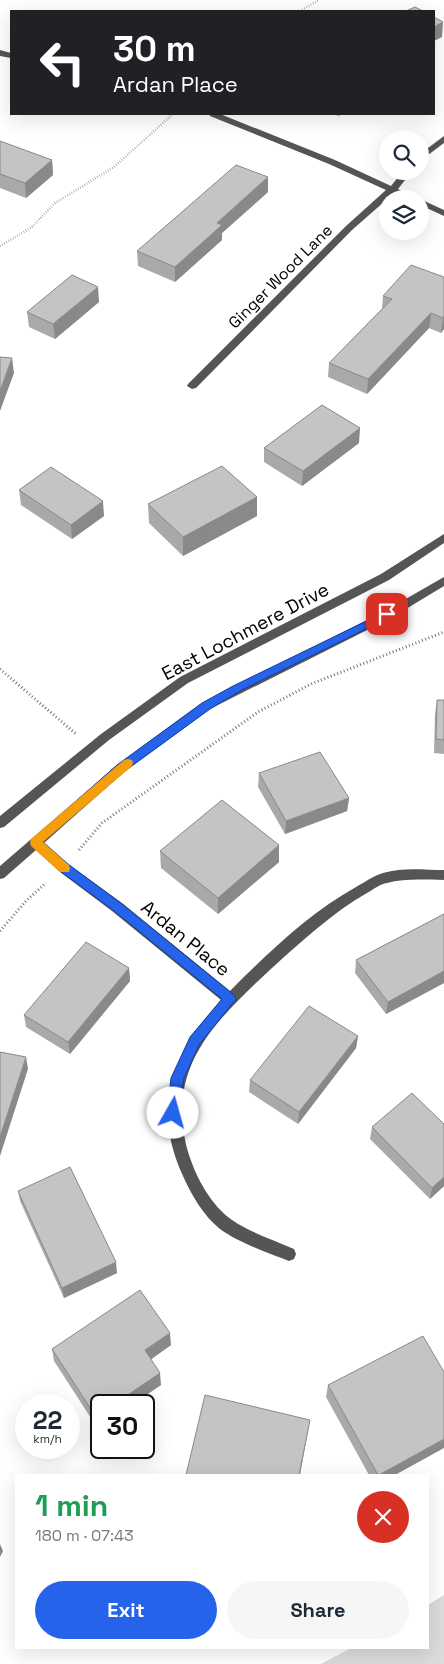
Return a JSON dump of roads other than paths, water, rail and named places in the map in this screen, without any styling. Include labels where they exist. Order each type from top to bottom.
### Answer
[{"type":"street","points":[[215,115],[332,162],[392,190]]},
{"type":"street","points":[[429,150],[444,138]]},
{"type":"street","name":"Ginger Wood Lane","points":[[392,190],[400,180]]},
{"type":"street","name":"Ginger Wood Lane","points":[[192,386],[349,228],[379,201]]},
{"type":"street","points":[[429,206],[444,213]]},
{"type":"street","name":"East Lochmere Drive","points":[[0,823],[92,748],[184,680],[385,577],[444,538]]},
{"type":"street","points":[[0,874],[121,768],[206,706],[236,688],[387,614],[444,581]]},
{"type":"street","name":"Ardan Place","points":[[36,842],[64,868],[117,907],[230,999]]},
{"type":"street","points":[[289,1254],[227,1225],[210,1208],[193,1183],[178,1146],[173,1113],[177,1078],[194,1041],[230,999],[308,928],[347,897],[382,878],[444,875]]}]
